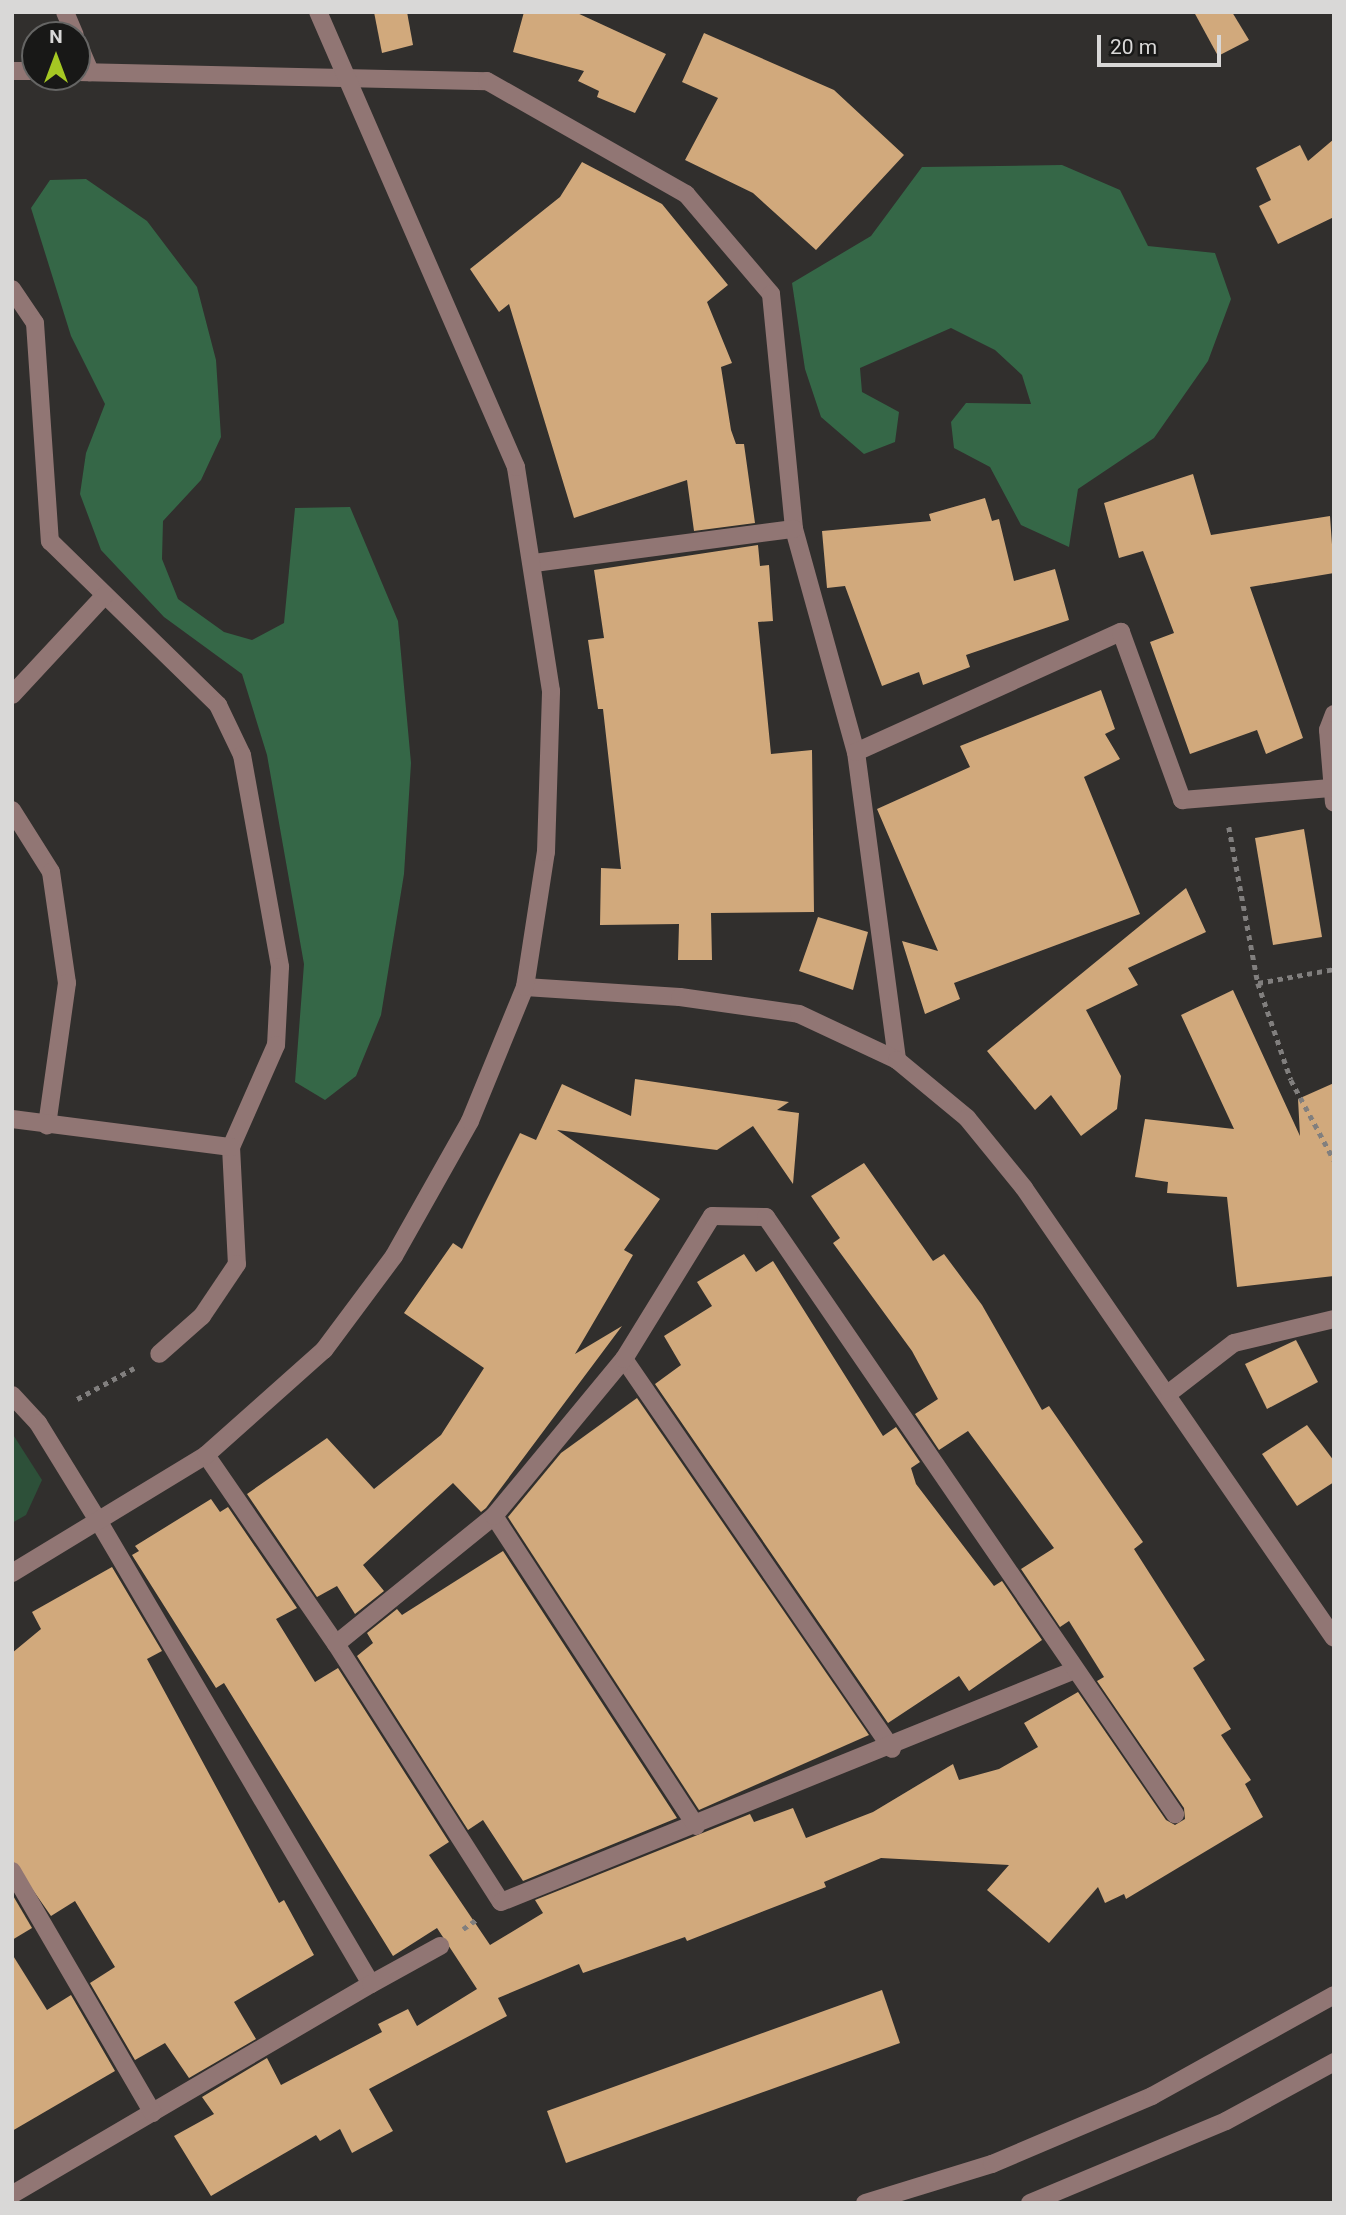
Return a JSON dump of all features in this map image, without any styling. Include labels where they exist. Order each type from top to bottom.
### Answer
[{"type":"street","points":[[12,1573],[206,1455],[324,1350],[394,1256],[470,1121],[525,987],[546,852],[551,691],[534,563],[516,467],[342,75],[318,12]]},
{"type":"street","points":[[91,72],[342,75],[487,81],[686,194],[771,294],[794,529],[856,752],[897,1060]]},
{"type":"street","points":[[12,289],[35,323],[50,541],[218,705],[242,755],[280,967],[276,1045],[231,1147],[237,1264],[202,1316],[159,1354]]},
{"type":"street","points":[[534,563],[794,529]]},
{"type":"street","points":[[12,695],[104,596]]},
{"type":"street","points":[[856,752],[1121,632],[1182,800],[1332,795],[1328,730],[1334,714]]},
{"type":"street","points":[[12,810],[51,872],[67,983],[47,1126]]},
{"type":"street","points":[[525,987],[680,996],[799,1014],[897,1060],[967,1118],[1169,1393],[1334,1638]]},
{"type":"street","points":[[12,1119],[47,1126],[231,1147]]},
{"type":"street","points":[[337,1644],[494,1516],[624,1359],[712,1216],[766,1217],[1175,1814]]},
{"type":"street","points":[[1169,1393],[1234,1343],[1334,1319]]},
{"type":"street","points":[[624,1359],[892,1749]]},
{"type":"street","points":[[12,1395],[38,1423],[99,1522],[371,1984]]},
{"type":"street","points":[[206,1455],[337,1644],[501,1902],[892,1749],[1074,1670]]},
{"type":"street","points":[[494,1516],[696,1826]]},
{"type":"street","points":[[12,1871],[153,2113]]},
{"type":"street","points":[[12,2195],[440,1946]]},
{"type":"street","points":[[865,2203],[992,2164],[1152,2096],[1334,1995]]},
{"type":"street","points":[[1030,2203],[1226,2121],[1334,2062]]},
{"type":"path","points":[[1224,799],[1258,983],[1290,1080],[1334,1160]]},
{"type":"path","points":[[1258,983],[1334,970]]},
{"type":"path","points":[[77,1399],[159,1354]]},
{"type":"path","points":[[440,1946],[501,1902]]},
{"type":"green space","points":[[1062,165],[1120,190],[1148,246],[1215,253],[1231,299],[1208,361],[1154,438],[1078,489],[1069,547],[1021,525],[990,467],[954,448],[951,422],[966,403],[1031,404],[1022,375],[995,350],[951,328],[860,368],[862,392],[899,412],[895,442],[864,454],[821,417],[805,369],[792,283],[871,236],[922,167]]},
{"type":"green space","points":[[86,179],[147,221],[197,287],[216,360],[221,437],[201,480],[163,521],[162,559],[178,599],[224,632],[252,640],[284,623],[295,508],[350,507],[398,621],[411,763],[404,874],[381,1015],[356,1076],[325,1100],[295,1082],[304,964],[267,755],[242,674],[164,617],[101,550],[80,494],[86,453],[105,404],[71,336],[31,208],[50,180]]},
{"type":"green space","points":[[12,1433],[42,1480],[26,1515],[12,1523]]},
{"type":"building","points":[[374,12],[407,12],[413,45],[382,53]]},
{"type":"building","points":[[524,12],[575,12],[666,54],[635,113],[597,97],[599,91],[578,81],[584,71],[513,52]]},
{"type":"building","points":[[1194,12],[1232,12],[1249,40],[1218,56]]},
{"type":"building","points":[[704,33],[834,90],[904,155],[816,250],[753,193],[685,160],[718,98],[682,82]]},
{"type":"building","points":[[1334,139],[1334,217],[1278,244],[1259,206],[1271,200],[1256,168],[1300,145],[1308,161]]},
{"type":"building","points":[[582,162],[662,204],[728,285],[707,302],[732,363],[721,367],[731,430],[736,444],[744,444],[755,523],[694,531],[687,480],[574,518],[509,304],[499,312],[470,269],[560,197]]},
{"type":"building","points":[[1193,474],[1211,535],[1330,516],[1334,573],[1250,587],[1303,738],[1266,754],[1257,730],[1190,754],[1150,642],[1174,633],[1143,551],[1119,558],[1104,503]]},
{"type":"building","points":[[985,498],[992,521],[999,519],[1014,581],[1055,569],[1069,620],[966,655],[970,667],[923,685],[919,672],[882,686],[845,586],[827,588],[822,531],[931,521],[929,514]]},
{"type":"building","points":[[758,545],[760,566],[769,565],[773,621],[758,622],[771,754],[812,750],[814,912],[711,913],[712,960],[678,960],[679,924],[600,925],[601,868],[621,869],[603,709],[598,709],[588,640],[604,638],[594,570]]},
{"type":"building","points":[[1101,690],[1115,729],[1105,734],[1120,759],[1084,777],[1140,914],[954,983],[960,999],[925,1014],[902,941],[938,951],[877,809],[970,767],[960,746]]},
{"type":"building","points":[[1304,829],[1322,937],[1273,945],[1255,838]]},
{"type":"building","points":[[1186,888],[1206,932],[1128,968],[1138,985],[1086,1010],[1121,1076],[1117,1109],[1081,1136],[1051,1095],[1035,1110],[987,1051]]},
{"type":"building","points":[[818,917],[868,932],[853,990],[799,971]]},
{"type":"building","points":[[1233,990],[1300,1136],[1298,1099],[1334,1083],[1334,1276],[1237,1287],[1227,1197],[1167,1193],[1168,1182],[1135,1177],[1145,1119],[1234,1129],[1181,1015]]},
{"type":"building","points":[[635,1079],[789,1102],[777,1110],[799,1113],[793,1184],[753,1126],[717,1150],[557,1130],[660,1199],[624,1250],[633,1255],[575,1354],[622,1326],[486,1508],[481,1512],[453,1483],[363,1565],[384,1591],[355,1614],[337,1586],[317,1597],[247,1494],[327,1438],[374,1489],[441,1435],[484,1368],[404,1313],[453,1243],[462,1249],[520,1133],[536,1140],[562,1084],[631,1116]]},
{"type":"building","points":[[864,1163],[933,1261],[944,1254],[982,1305],[1042,1410],[1049,1406],[1143,1542],[1134,1549],[1205,1660],[1193,1668],[1231,1729],[1221,1735],[1251,1780],[1245,1784],[1263,1817],[1126,1899],[1124,1894],[1105,1903],[1098,1887],[1049,1943],[987,1890],[1009,1865],[881,1858],[824,1882],[826,1887],[687,1941],[685,1937],[583,1973],[579,1964],[498,1998],[507,2016],[369,2089],[393,2131],[352,2153],[340,2129],[320,2141],[316,2135],[211,2196],[174,2136],[214,2114],[202,2097],[267,2058],[281,2085],[382,2032],[378,2024],[408,2009],[417,2026],[477,1989],[437,1928],[393,1956],[224,1683],[216,1688],[132,1555],[139,1551],[135,1546],[211,1499],[220,1512],[228,1507],[297,1608],[276,1619],[315,1682],[338,1668],[449,1842],[429,1855],[490,1945],[543,1913],[535,1900],[750,1814],[754,1822],[793,1808],[806,1838],[873,1812],[953,1764],[959,1780],[999,1769],[1038,1747],[1024,1723],[1078,1692],[1166,1820],[1175,1825],[1185,1819],[1184,1808],[1097,1681],[1104,1677],[1069,1621],[1060,1627],[1021,1569],[1054,1548],[968,1431],[939,1450],[915,1414],[938,1399],[912,1351],[833,1243],[840,1238],[811,1196]]},
{"type":"building","points":[[744,1254],[756,1272],[773,1261],[883,1436],[896,1427],[920,1462],[911,1468],[916,1484],[994,1586],[1002,1581],[1042,1640],[969,1691],[959,1676],[888,1723],[655,1384],[681,1365],[664,1336],[712,1306],[697,1282]]},
{"type":"building","points":[[1296,1340],[1318,1382],[1267,1409],[1245,1364]]},
{"type":"building","points":[[637,1398],[869,1735],[699,1810],[508,1517],[561,1453]]},
{"type":"building","points":[[1307,1425],[1334,1461],[1334,1482],[1297,1506],[1262,1454]]},
{"type":"building","points":[[503,1551],[677,1818],[523,1881],[483,1820],[468,1830],[357,1656],[373,1643],[367,1633],[397,1609],[402,1615]]},
{"type":"building","points":[[112,1567],[162,1651],[147,1659],[279,1903],[284,1900],[314,1955],[234,2002],[256,2039],[189,2078],[165,2043],[135,2060],[90,1983],[115,1967],[75,1901],[51,1916],[12,1860],[12,1653],[41,1629],[32,1612]]},
{"type":"building","points":[[12,1894],[32,1928],[12,1940]]},
{"type":"building","points":[[12,1954],[47,2010],[71,1995],[115,2071],[12,2131]]},
{"type":"building","points":[[882,1990],[900,2043],[566,2163],[547,2111]]}]
